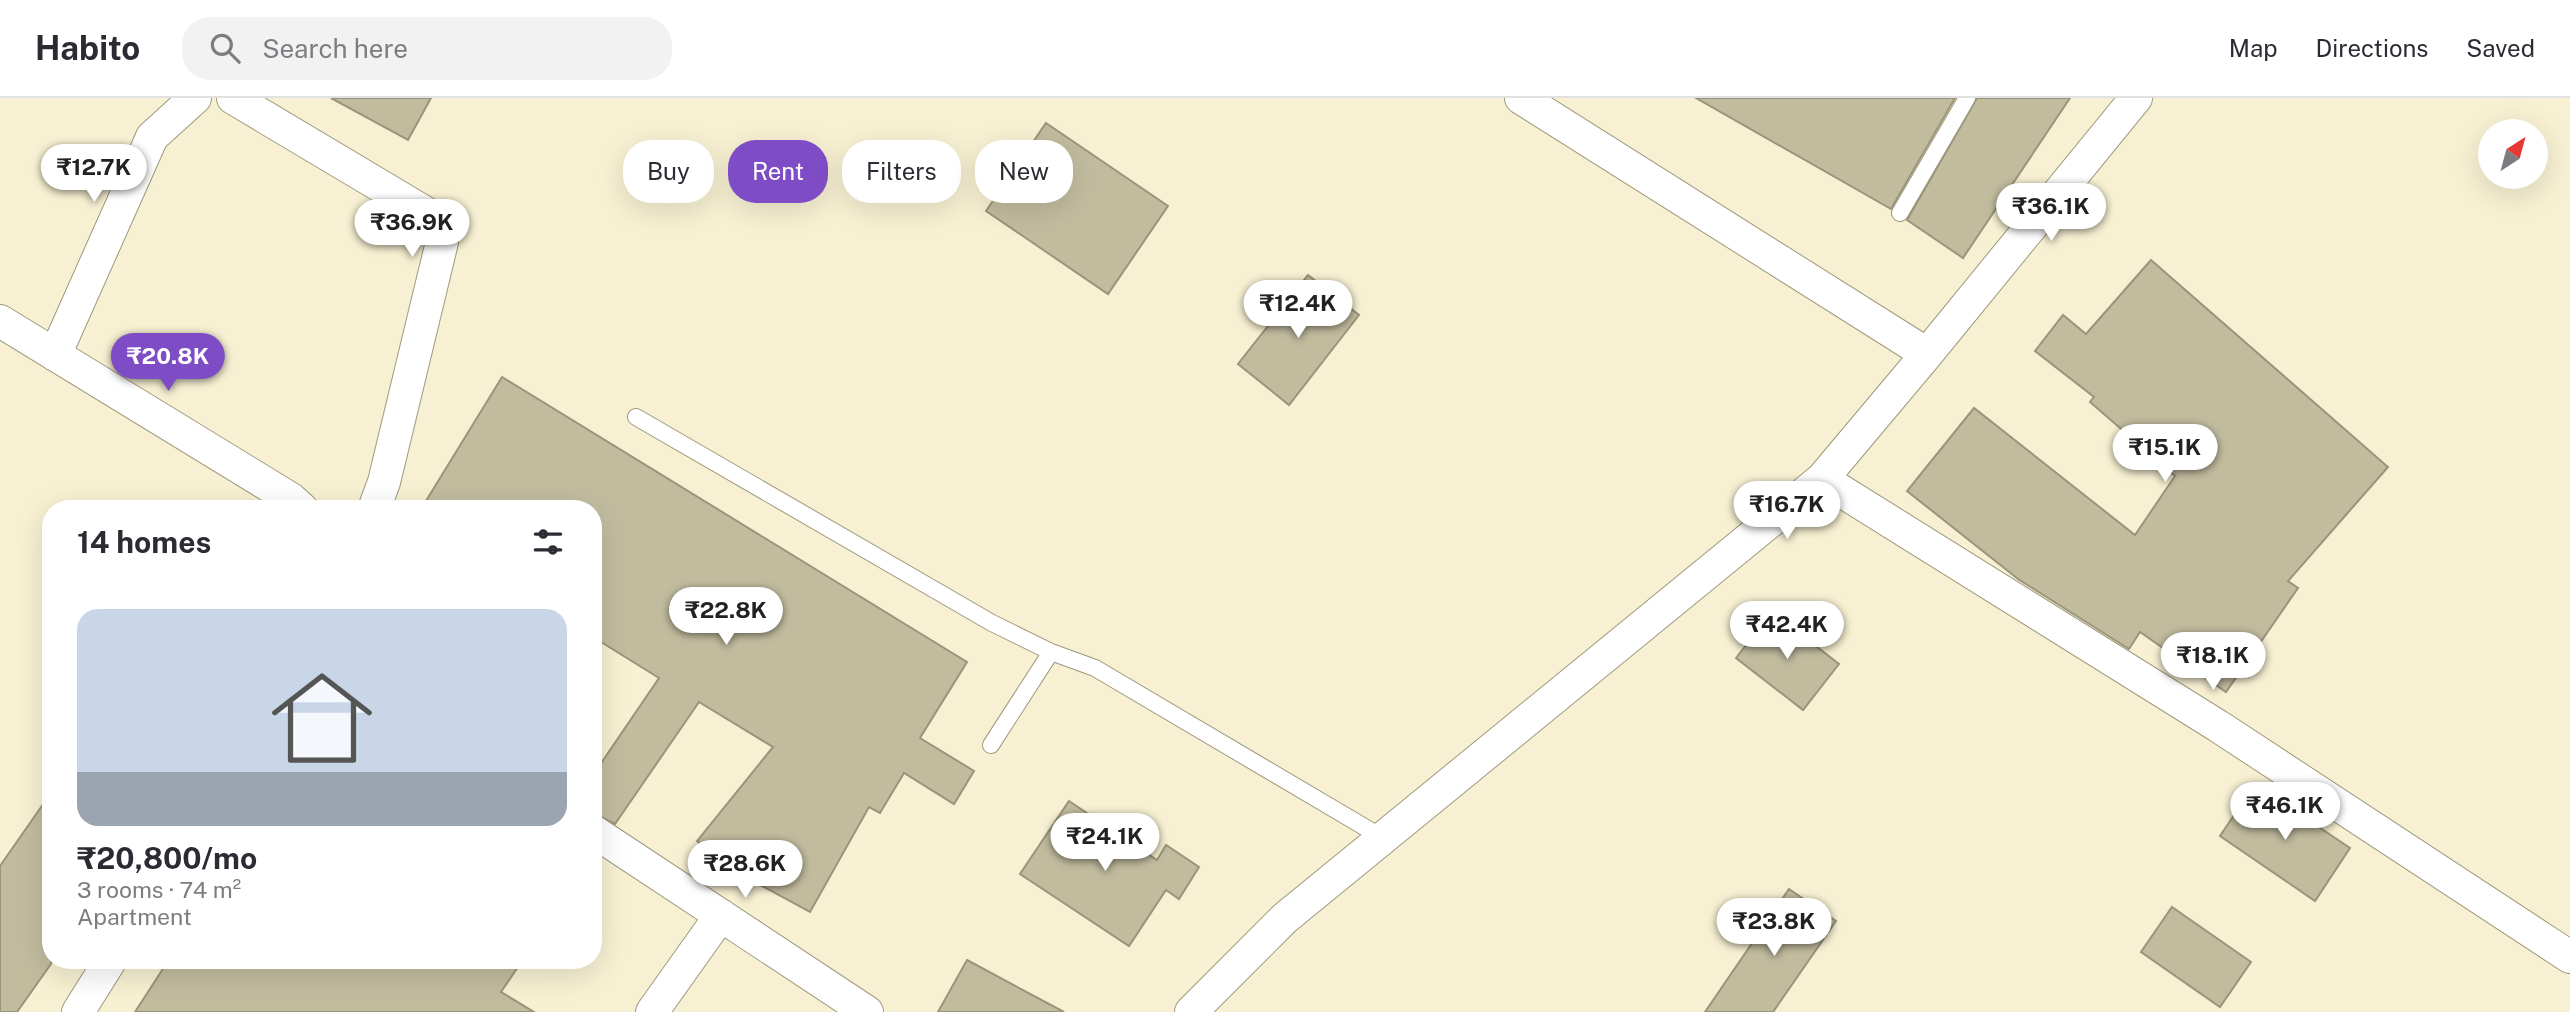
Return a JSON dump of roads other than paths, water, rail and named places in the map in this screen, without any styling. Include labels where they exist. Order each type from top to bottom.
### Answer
[{"type":"street","points":[[55,355],[152,137],[195,98]]},
{"type":"street","points":[[233,98],[436,219],[442,242],[377,500]]},
{"type":"street","points":[[1521,98],[1927,354]]},
{"type":"street","points":[[1191,1012],[1285,918],[1822,479],[2136,98]]},
{"type":"street","points":[[0,321],[292,500]]},
{"type":"street","points":[[1822,479],[2218,726],[2570,957]]},
{"type":"street","points":[[602,837],[867,1012]]},
{"type":"street","points":[[652,1012],[721,915]]},
{"type":"street","points":[[78,1012],[105,969]]},
{"type":"lane","points":[[1900,213],[1967,98]]},
{"type":"lane","points":[[636,417],[992,623],[1051,652],[1095,668],[1383,838]]},
{"type":"lane","points":[[991,745],[1051,652]]}]
